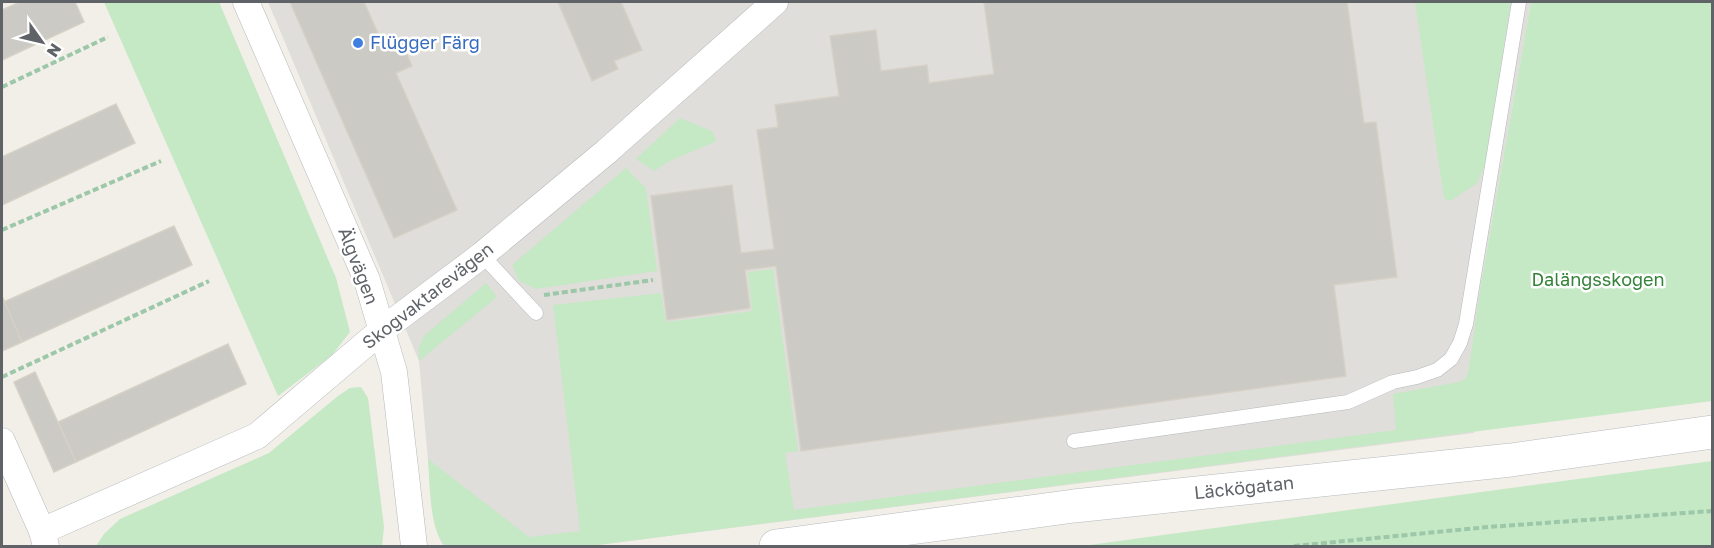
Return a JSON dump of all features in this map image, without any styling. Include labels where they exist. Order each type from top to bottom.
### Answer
[{"type":"main road","name":"Läckögatan","points":[[776,546],[1074,506],[1511,460],[1713,432]]},
{"type":"street","name":"Älgvägen","points":[[246,2],[367,280],[394,372],[414,546]]},
{"type":"street","name":"Skogvaktarevägen","points":[[44,539],[256,436],[382,330],[482,255],[606,152],[775,2]]},
{"type":"street","points":[[2,441],[44,539]]},
{"type":"lane","points":[[1074,441],[1347,402],[1393,382],[1417,378],[1437,370],[1451,358],[1460,343],[1466,324],[1520,2]]},
{"type":"lane","points":[[482,255],[536,313]]},
{"type":"path","points":[[2,87],[108,37]]},
{"type":"path","points":[[2,230],[161,161]]},
{"type":"path","points":[[523,298],[652,280]]},
{"type":"path","points":[[2,377],[210,281]]},
{"type":"path","points":[[1293,546],[1488,527],[1713,511]]},
{"type":"shaded area","points":[[268,2],[1531,2],[1482,278],[1474,433],[590,546],[446,546],[442,544],[433,515],[419,361]]},
{"type":"green space","points":[[104,2],[219,2],[336,278],[350,332],[332,355],[278,396]]},
{"type":"green space","points":[[1415,2],[1511,2],[1485,165],[1477,183],[1452,200],[1444,198]]},
{"type":"green space","name":"Dalängsskogen","points":[[1531,2],[1712,2],[1712,401],[590,546],[446,546],[440,539],[431,506],[428,459],[529,537],[580,531],[553,305],[661,293],[666,322],[752,311],[748,272],[773,269],[798,451],[785,453],[794,510],[1396,430],[1393,394],[1459,382],[1465,379],[1468,373],[1482,278]]},
{"type":"green space","points":[[680,118],[712,131],[717,141],[670,161],[654,171],[636,159]]},
{"type":"green space","points":[[626,168],[646,188],[657,271],[536,289],[519,281],[512,265]]},
{"type":"green space","points":[[486,283],[497,297],[419,361],[418,349],[424,336]]},
{"type":"green space","points":[[361,387],[368,398],[384,527],[382,546],[96,546],[104,534],[120,519],[269,453],[338,396],[350,388]]},
{"type":"green space","points":[[1712,461],[1712,546],[1082,546]]},
{"type":"building","points":[[20,2],[75,2],[84,22],[2,60],[2,10]]},
{"type":"building","points":[[290,2],[364,2],[386,51],[402,43],[412,66],[396,73],[457,210],[394,238]]},
{"type":"building","points":[[558,2],[621,2],[642,50],[614,61],[618,69],[592,81]]},
{"type":"building","points":[[984,2],[1347,2],[1364,123],[1376,122],[1397,277],[1334,285],[1346,376],[801,451],[776,266],[745,270],[750,308],[667,320],[651,196],[732,185],[741,253],[774,249],[757,130],[778,127],[775,105],[839,96],[830,36],[876,30],[881,71],[927,65],[929,83],[994,74]]},
{"type":"building","points":[[116,104],[135,143],[2,205],[2,157]]},
{"type":"building","points":[[174,226],[192,265],[22,342],[4,302]]},
{"type":"building","points":[[2,296],[22,342],[2,351]]},
{"type":"building","points":[[228,344],[246,384],[76,462],[58,422]]},
{"type":"building","points":[[35,372],[76,462],[54,472],[14,382]]},
{"type":"place","name":"Flügger Färg","points":[[358,43]]}]
